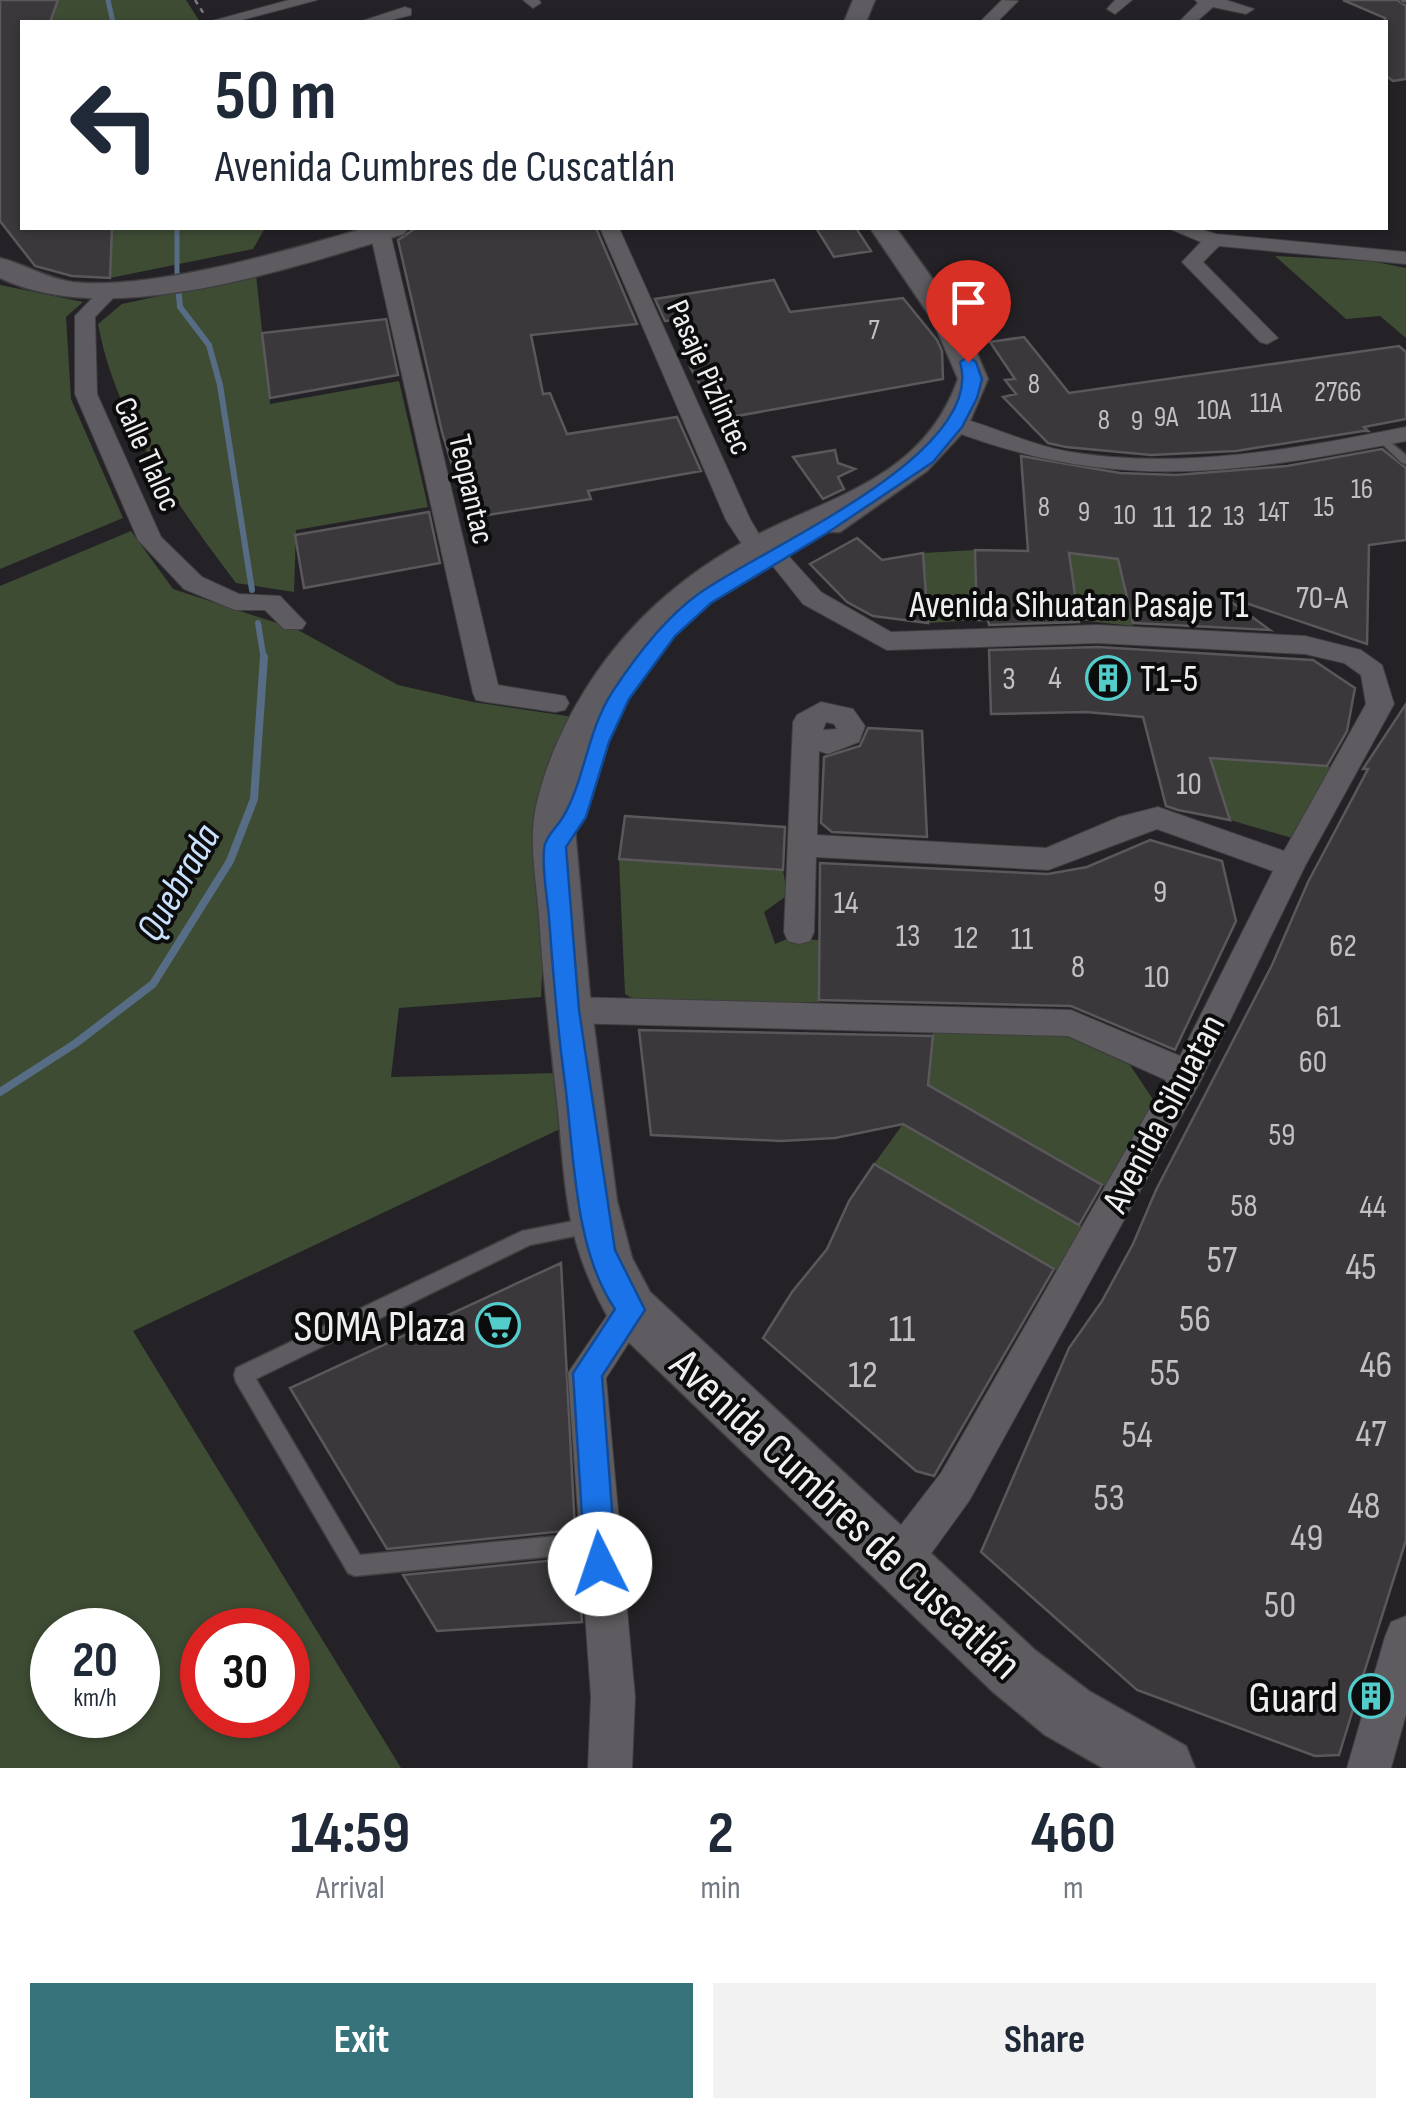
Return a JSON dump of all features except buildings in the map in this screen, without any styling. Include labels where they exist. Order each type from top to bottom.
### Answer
[{"type":"main road","points":[[0,266],[10,273],[82,292],[109,292],[242,266],[387,230]]},
{"type":"main road","name":"Avenida Cumbres de Cuscatlán","points":[[884,230],[948,321],[968,362],[973,379],[956,424],[926,458],[848,508],[766,553],[704,599],[668,632],[620,696],[599,742],[576,817],[555,846],[567,1010],[598,1224],[606,1266],[632,1310],[1042,1695],[1129,1752],[1164,1768]]},
{"type":"street","points":[[224,20],[309,0]]},
{"type":"street","points":[[1189,20],[1206,1],[1246,10]]},
{"type":"street","points":[[990,20],[1010,2]]},
{"type":"street","points":[[375,20],[406,12]]},
{"type":"street","name":"Teopantac","points":[[387,230],[486,693],[555,703]]},
{"type":"street","name":"Pasaje Pizlintec","points":[[610,230],[738,520],[766,553]]},
{"type":"street","points":[[1163,230],[1267,338]]},
{"type":"street","points":[[1184,230],[1214,240],[1406,258]]},
{"type":"street","points":[[1192,262],[1214,240]]},
{"type":"street","name":"Calle Tlaloc","points":[[109,292],[85,316],[86,394],[150,540],[192,583],[235,602],[271,602],[292,623]]},
{"type":"street","points":[[956,424],[1000,444],[1166,468],[1277,460],[1395,436]]},
{"type":"street","name":"Avenida Sihuatan Pasaje T1","points":[[766,553],[812,598],[887,641],[1098,634],[1304,645],[1352,656]]},
{"type":"street","name":"Avenida Sihuatan","points":[[898,1562],[955,1486],[1188,1074],[1291,865],[1380,704],[1372,671],[1352,656]]},
{"type":"street","points":[[799,932],[806,729]]},
{"type":"street","points":[[802,845],[1048,859],[1129,825],[1158,818],[1291,865]]},
{"type":"street","points":[[567,1010],[1072,1024],[1188,1074]]},
{"type":"street","points":[[610,1768],[613,1697],[598,1542],[588,1373],[632,1310]]},
{"type":"street","points":[[1369,1768],[1406,1637]]},
{"type":"lane","points":[[1395,436],[1406,461]]},
{"type":"lane","points":[[598,1224],[528,1237],[244,1374],[355,1566],[598,1542]]},
{"type":"green space","points":[[58,0],[186,0],[199,20],[51,20]]},
{"type":"green space","points":[[112,230],[264,230],[253,249],[110,278]]},
{"type":"green space","points":[[1275,256],[1371,261],[1406,268],[1406,338],[1380,316],[1346,319]]},
{"type":"green space","points":[[256,275],[270,404],[399,381],[428,507],[296,530],[294,592],[236,583],[214,554],[134,428],[119,395],[98,324],[122,304]]},
{"type":"green space","points":[[0,285],[83,302],[66,317],[71,399],[123,518],[0,569]]},
{"type":"green space","points":[[131,531],[173,589],[298,630],[398,685],[473,702],[574,717],[549,835],[541,997],[399,1008],[391,1077],[557,1073],[560,1129],[133,1331],[303,1608],[180,1608],[180,1738],[310,1738],[310,1620],[401,1768],[0,1768],[0,586]]},
{"type":"green space","points":[[975,550],[977,620],[928,623],[923,553]]},
{"type":"green space","points":[[1069,553],[1118,559],[1133,626],[1078,620]]},
{"type":"green space","points":[[1210,758],[1334,767],[1292,838],[1230,820]]},
{"type":"green space","points":[[619,859],[783,871],[788,895],[764,912],[775,944],[787,939],[819,940],[819,1002],[639,1002],[625,994]]},
{"type":"green space","points":[[933,1030],[1062,1034],[1130,1065],[1154,1101],[1106,1187],[928,1085]]},
{"type":"green space","points":[[903,1124],[1087,1229],[1060,1272],[874,1164]]},
{"type":"waterway","name":"Quebrada","points":[[108,0],[113,20]]},
{"type":"waterway","name":"Quebrada","points":[[177,230],[177,276]]},
{"type":"waterway","name":"Quebrada","points":[[178,285],[180,307],[209,345],[220,385],[252,590]]},
{"type":"waterway","name":"Quebrada","points":[[258,623],[264,659]]},
{"type":"waterway","name":"Quebrada","points":[[0,1092],[76,1043],[153,984],[230,861],[254,799],[264,659]]},
{"type":"place","name":"T1-5","points":[[1108,678]]},
{"type":"place","name":"SOMA Plaza","points":[[498,1325]]},
{"type":"place","name":"Guard","points":[[1371,1696]]},
{"type":"route","points":[[600,1564],[588,1373],[632,1310],[618,1290],[601,1250],[567,1010],[555,846],[576,817],[580,794],[620,696],[668,632],[704,599],[821,529],[926,458],[956,424],[969,398],[973,379],[968,362]]}]
